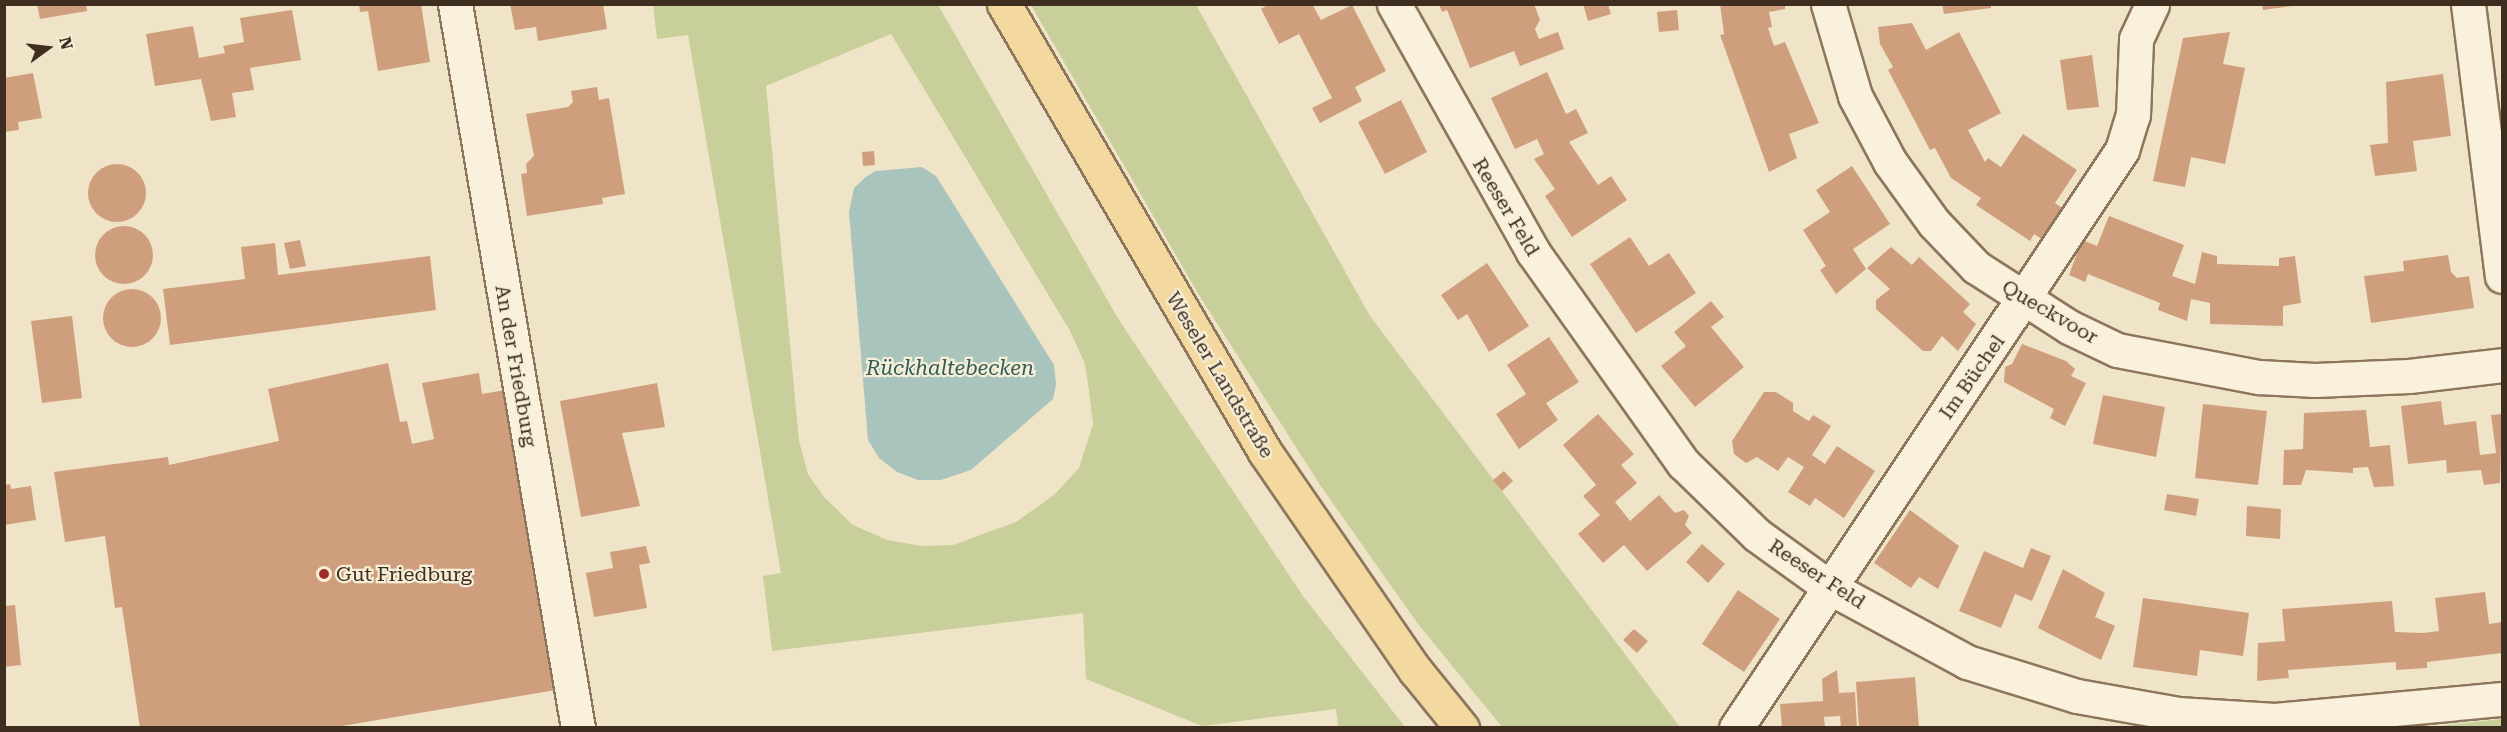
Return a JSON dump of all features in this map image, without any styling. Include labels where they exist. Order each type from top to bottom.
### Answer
[{"type":"main road","name":"Weseler Landstraße","points":[[1004,4],[1265,452],[1415,670],[1462,728]]},
{"type":"street","name":"An der Friedburg","points":[[455,4],[578,728]]},
{"type":"street","name":"Reeser Feld","points":[[1394,4],[1533,252],[1655,426],[1683,463],[1757,535],[1829,587],[1968,662],[2077,696],[2178,714],[2275,720],[2502,699]]},
{"type":"street","name":"Queckvoor","points":[[1828,4],[1855,96],[1890,162],[1934,223],[1976,267],[2025,301],[2117,350],[2259,377],[2386,377],[2502,365]]},
{"type":"street","name":"Im Büchel","points":[[1736,728],[1829,587],[2025,301],[2122,150],[2133,115],[2136,39],[2152,4]]},
{"type":"street","points":[[2468,4],[2502,276]]},
{"type":"green space","points":[[653,5],[938,5],[1119,320],[1303,596],[1405,727],[1338,727],[1336,709],[1202,726],[1086,679],[1083,613],[772,651],[763,576],[781,573],[688,35],[657,39]],"holes":[[[891,34],[1070,331],[1085,364],[1093,424],[1079,468],[1054,495],[1016,522],[953,545],[922,546],[887,540],[853,525],[824,497],[808,474],[799,441],[766,86]]]},
{"type":"green space","points":[[1031,5],[1196,5],[1370,316],[1680,727],[1502,727],[1418,624],[1320,485],[1199,295]]},
{"type":"green space","points":[[2502,719],[2502,727],[2428,727]]},
{"type":"water","name":"Rückhaltebecken","points":[[922,167],[936,176],[1054,365],[1056,385],[1053,399],[971,470],[941,480],[918,480],[897,472],[879,458],[868,440],[849,212],[854,188],[867,176],[876,171]]},
{"type":"building","points":[[37,4],[86,4],[87,11],[40,19]]},
{"type":"building","points":[[359,4],[421,4],[430,62],[378,71],[368,11],[360,12]]},
{"type":"building","points":[[510,4],[603,4],[607,29],[538,41],[536,27],[515,30]]},
{"type":"building","points":[[1269,4],[1312,4],[1321,20],[1352,5],[1386,71],[1355,87],[1362,101],[1320,123],[1312,108],[1332,98],[1299,34],[1279,44],[1261,9]]},
{"type":"building","points":[[1439,4],[1534,4],[1540,20],[1535,29],[1539,39],[1558,32],[1564,49],[1520,66],[1514,51],[1470,68],[1447,10],[1442,12]]},
{"type":"building","points":[[1583,4],[1608,4],[1611,14],[1588,21]]},
{"type":"building","points":[[1720,4],[1785,4],[1785,9],[1769,12],[1772,27],[1768,28],[1774,46],[1785,42],[1819,123],[1789,134],[1797,158],[1769,172],[1720,35],[1724,34]]},
{"type":"building","points":[[1942,4],[1991,4],[1991,8],[1944,14]]},
{"type":"building","points":[[2262,4],[2291,4],[2292,6],[2263,10]]},
{"type":"building","points":[[292,10],[301,60],[250,68],[254,90],[232,93],[236,117],[211,121],[201,79],[155,86],[146,34],[193,26],[199,58],[225,53],[223,46],[244,42],[240,18]]},
{"type":"building","points":[[1677,10],[1679,30],[1659,32],[1657,12]]},
{"type":"building","points":[[1912,23],[1926,50],[1959,32],[2001,113],[1968,130],[1985,162],[1988,158],[2001,167],[2023,134],[2077,170],[2055,203],[2068,212],[2048,243],[2034,234],[2030,241],[1976,205],[1981,198],[1951,178],[1935,148],[1930,150],[1888,70],[1893,67],[1880,44],[1878,27]]},
{"type":"building","points":[[2230,32],[2223,64],[2245,68],[2225,164],[2191,157],[2185,187],[2153,181],[2183,38]]},
{"type":"building","points":[[2092,55],[2099,107],[2067,110],[2060,60]]},
{"type":"building","points":[[1547,72],[1566,114],[1576,109],[1588,133],[1569,142],[1598,185],[1611,176],[1627,200],[1572,237],[1545,196],[1555,189],[1534,159],[1544,154],[1537,139],[1515,149],[1491,98]]},
{"type":"building","points":[[33,73],[42,118],[18,122],[19,130],[4,132],[4,78]]},
{"type":"building","points":[[2443,74],[2451,136],[2413,141],[2417,171],[2375,176],[2370,145],[2388,143],[2386,82]]},
{"type":"building","points":[[597,87],[599,100],[609,98],[625,194],[602,198],[603,204],[527,216],[521,174],[527,173],[526,164],[534,156],[526,114],[568,107],[573,102],[571,91]]},
{"type":"building","points":[[1401,100],[1427,152],[1385,174],[1358,122]]},
{"type":"building","points":[[874,151],[875,165],[863,166],[862,152]]},
{"type":"building","points":[[111,164],[123,164],[138,172],[146,187],[146,199],[138,214],[123,222],[111,222],[96,214],[88,199],[88,187],[96,172]]},
{"type":"building","points":[[1852,166],[1890,224],[1853,249],[1866,269],[1836,294],[1820,270],[1826,266],[1803,230],[1830,212],[1816,190]]},
{"type":"building","points":[[2109,216],[2184,245],[2172,276],[2195,284],[2202,252],[2217,256],[2217,264],[2279,266],[2279,258],[2295,256],[2301,303],[2283,306],[2283,326],[2210,324],[2210,303],[2191,299],[2187,321],[2158,310],[2160,303],[2088,274],[2085,282],[2069,275],[2082,240],[2097,246]]},
{"type":"building","points":[[118,226],[130,226],[145,234],[153,249],[153,261],[145,276],[130,284],[118,284],[103,276],[95,261],[95,249],[103,234]]},
{"type":"building","points":[[1630,237],[1649,266],[1669,253],[1696,293],[1636,333],[1590,264]]},
{"type":"building","points":[[300,240],[306,266],[290,269],[284,243]]},
{"type":"building","points":[[275,243],[278,275],[430,256],[436,310],[170,345],[163,289],[245,279],[241,247]]},
{"type":"building","points":[[1891,247],[1912,265],[1919,257],[1970,304],[1963,312],[1976,324],[1958,351],[1942,336],[1931,351],[1923,351],[1876,309],[1876,300],[1890,289],[1867,268]]},
{"type":"building","points":[[2448,255],[2451,272],[2457,278],[2469,276],[2474,308],[2371,323],[2364,276],[2404,271],[2403,261]]},
{"type":"building","points":[[1487,263],[1529,326],[1489,352],[1467,314],[1458,320],[1441,295]]},
{"type":"building","points":[[126,289],[138,289],[153,297],[161,312],[161,324],[153,339],[138,347],[126,347],[111,339],[103,324],[103,312],[111,297]]},
{"type":"building","points":[[1711,301],[1724,317],[1711,327],[1744,367],[1695,407],[1661,366],[1686,346],[1674,332]]},
{"type":"building","points":[[72,316],[82,398],[42,403],[31,321]]},
{"type":"building","points":[[1549,337],[1579,382],[1546,403],[1558,420],[1519,449],[1496,414],[1526,394],[1507,365]]},
{"type":"building","points":[[2022,344],[2066,361],[2075,369],[2071,376],[2086,383],[2065,426],[2050,418],[2054,409],[2004,382],[2005,367],[2012,364]]},
{"type":"building","name":"Gut Friedburg","points":[[388,363],[400,422],[407,421],[412,444],[434,439],[422,383],[479,373],[482,394],[505,390],[556,690],[330,728],[140,728],[122,607],[115,608],[105,536],[65,542],[54,472],[168,457],[169,465],[279,441],[268,389]]},
{"type":"building","points":[[657,383],[665,427],[622,433],[640,506],[581,517],[560,401]]},
{"type":"building","points":[[1764,392],[1776,392],[1793,403],[1793,411],[1809,421],[1813,415],[1831,426],[1812,455],[1825,464],[1837,446],[1875,471],[1844,518],[1815,498],[1810,506],[1788,492],[1804,467],[1788,457],[1778,471],[1757,457],[1746,463],[1734,454],[1732,441]]},
{"type":"building","points":[[2103,395],[2165,407],[2156,457],[2093,444]]},
{"type":"building","points":[[2441,401],[2444,425],[2476,421],[2480,455],[2496,453],[2491,415],[2502,414],[2500,483],[2484,485],[2481,470],[2447,473],[2446,460],[2408,464],[2401,406]]},
{"type":"building","points":[[2203,404],[2267,411],[2258,485],[2195,478]]},
{"type":"building","points":[[2366,410],[2370,447],[2390,445],[2394,486],[2374,487],[2368,467],[2353,468],[2353,473],[2306,470],[2301,485],[2283,485],[2284,450],[2303,449],[2304,413]]},
{"type":"building","points":[[1598,414],[1634,454],[1621,465],[1637,483],[1615,502],[1630,521],[1659,495],[1675,513],[1684,510],[1689,516],[1685,525],[1692,533],[1647,571],[1624,545],[1603,563],[1578,534],[1600,515],[1583,496],[1596,485],[1563,445]]},
{"type":"building","points":[[1504,471],[1513,481],[1502,491],[1493,480]]},
{"type":"building","points":[[10,484],[11,489],[31,486],[36,520],[4,525],[4,485]]},
{"type":"building","points":[[2167,494],[2199,499],[2196,516],[2164,510]]},
{"type":"building","points":[[2247,506],[2281,509],[2280,539],[2246,536]]},
{"type":"building","points":[[1910,510],[1959,546],[1938,589],[1919,577],[1911,588],[1874,563]]},
{"type":"building","points":[[1702,544],[1725,564],[1708,583],[1686,562]]},
{"type":"building","points":[[646,546],[650,563],[639,565],[647,608],[594,617],[586,573],[613,568],[610,552]]},
{"type":"building","points":[[2031,548],[2051,556],[2032,601],[2015,594],[2001,628],[1959,611],[1984,551],[2023,568]]},
{"type":"building","points":[[2063,569],[2105,593],[2095,617],[2115,626],[2101,660],[2038,628]]},
{"type":"building","points":[[1738,590],[1780,619],[1744,672],[1702,644]]},
{"type":"building","points":[[2485,592],[2489,624],[2502,622],[2502,653],[2427,662],[2427,668],[2396,670],[2396,662],[2288,670],[2289,678],[2257,681],[2258,643],[2285,641],[2282,609],[2392,601],[2395,632],[2423,633],[2439,631],[2435,598]]},
{"type":"building","points":[[2143,598],[2249,613],[2243,656],[2200,650],[2197,676],[2133,667]]},
{"type":"building","points":[[15,605],[21,665],[4,667],[4,606]]},
{"type":"building","points":[[1634,629],[1648,641],[1637,653],[1623,640]]},
{"type":"building","points":[[1837,670],[1839,693],[1855,692],[1857,728],[1841,728],[1840,716],[1824,717],[1825,728],[1782,728],[1780,704],[1823,701],[1822,679]]},
{"type":"building","points":[[1915,677],[1919,727],[1859,728],[1856,682]]},
{"type":"place","name":"Gut Friedburg","points":[[324,574]]}]
